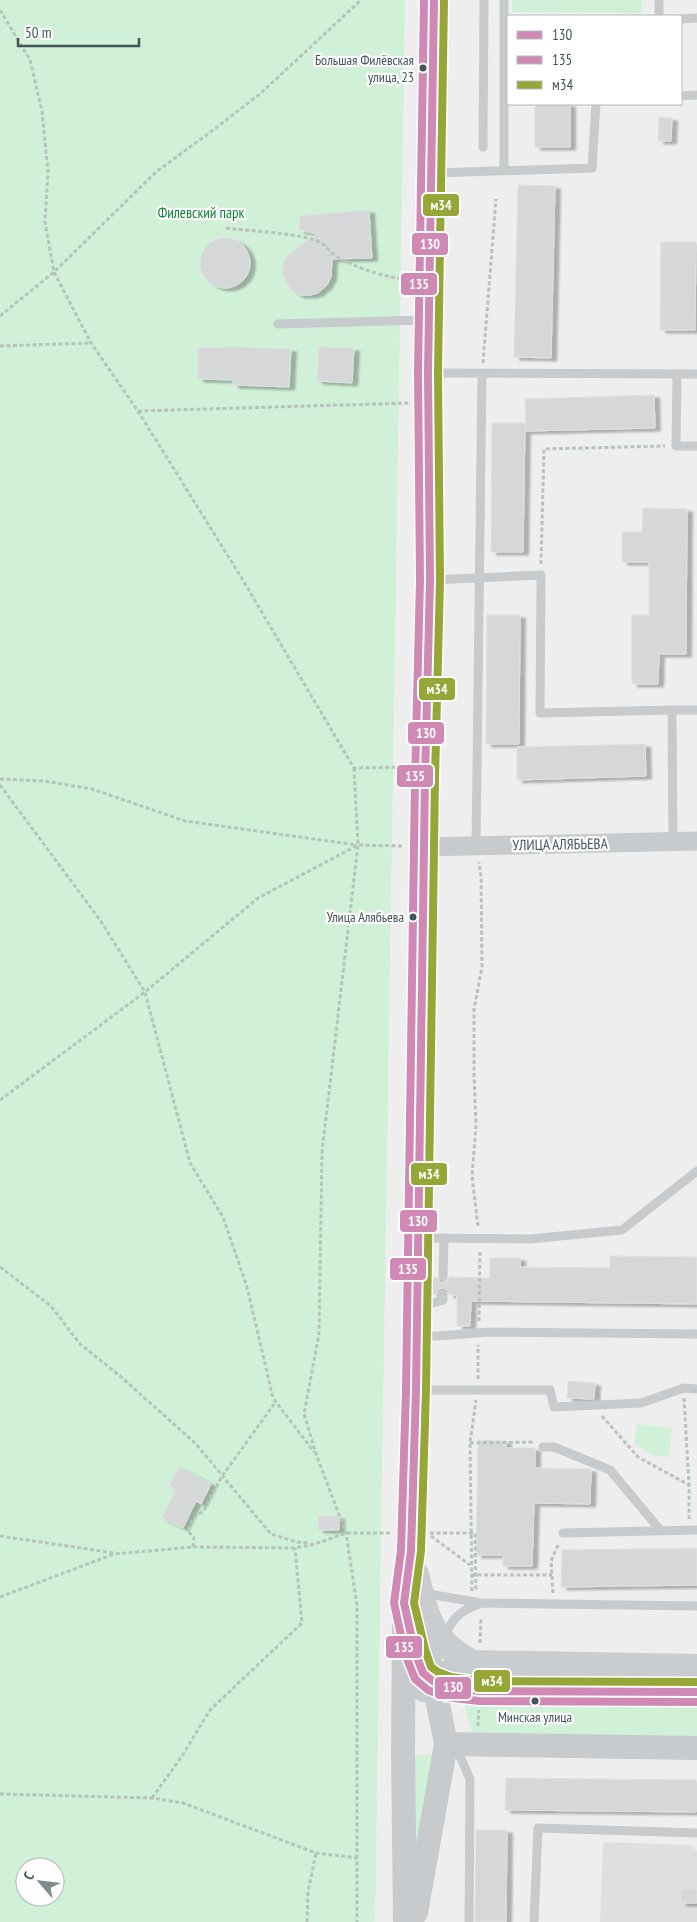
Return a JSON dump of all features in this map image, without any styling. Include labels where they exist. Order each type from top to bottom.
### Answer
[{"type":"main road","points":[[434,0],[428,373],[430,580],[413,846],[418,1238],[411,1542],[412,1595],[417,1662],[423,1673],[433,1681],[479,1697],[697,1692]]},
{"type":"main road","points":[[412,1595],[443,1641],[458,1655],[697,1667]]},
{"type":"street","name":"УЛИЦА АЛЯБЬЕВА","points":[[413,846],[697,841]]},
{"type":"street","points":[[406,1922],[403,1750],[412,1595]]},
{"type":"street","points":[[428,1620],[430,1664],[447,1737]]},
{"type":"street","points":[[403,1750],[416,1703],[425,1688],[447,1671],[477,1655]]},
{"type":"street","points":[[414,1922],[452,1708],[467,1695],[479,1697]]},
{"type":"street","points":[[447,1737],[697,1748]]},
{"type":"lane","points":[[483,148],[484,0]]},
{"type":"lane","points":[[504,0],[506,20],[504,170]]},
{"type":"lane","points":[[659,0],[659,15]]},
{"type":"lane","points":[[682,18],[697,18]]},
{"type":"lane","points":[[682,96],[697,95]]},
{"type":"lane","points":[[431,173],[592,168],[596,105]]},
{"type":"lane","points":[[278,324],[429,320]]},
{"type":"lane","points":[[428,373],[697,374]]},
{"type":"lane","points":[[476,846],[482,374]]},
{"type":"lane","points":[[677,374],[676,446],[697,446]]},
{"type":"lane","points":[[430,580],[541,576],[540,714],[697,710]]},
{"type":"lane","points":[[672,710],[673,842]]},
{"type":"lane","points":[[418,1238],[530,1239],[622,1230],[697,1171]]},
{"type":"lane","points":[[443,1277],[444,1238]]},
{"type":"lane","points":[[417,1308],[443,1300],[443,1294]]},
{"type":"lane","points":[[417,1336],[478,1333],[697,1334]]},
{"type":"lane","points":[[416,1390],[550,1390],[554,1407],[641,1403],[684,1388],[697,1388]]},
{"type":"lane","points":[[543,1446],[554,1447],[610,1470],[661,1531]]},
{"type":"lane","points":[[563,1533],[693,1530]]},
{"type":"lane","points":[[412,1595],[434,1594],[481,1603],[697,1606]]},
{"type":"lane","points":[[443,1641],[452,1623],[463,1610],[481,1603]]},
{"type":"lane","points":[[447,1737],[470,1779],[469,1922]]},
{"type":"lane","points":[[534,1922],[538,1828],[697,1833]]},
{"type":"path","points":[[0,316],[54,272],[156,172],[261,93],[361,0]]},
{"type":"path","points":[[0,12],[30,60],[42,111],[48,172],[44,222],[54,272],[91,343],[138,411],[241,577],[354,768],[358,845],[322,1152],[319,1334],[304,1414],[316,1454],[346,1533],[357,1605],[357,1922]]},
{"type":"path","points":[[482,374],[496,200]]},
{"type":"path","points":[[226,228],[300,236],[321,242],[335,256],[376,273],[397,279],[412,278]]},
{"type":"path","points":[[0,346],[91,343]]},
{"type":"path","points":[[138,411],[410,403]]},
{"type":"path","points":[[541,576],[544,449],[676,446]]},
{"type":"path","points":[[354,768],[401,767]]},
{"type":"path","points":[[0,779],[44,781],[92,788],[185,820],[358,845],[413,846]]},
{"type":"path","points":[[0,785],[100,920],[145,992],[190,1163],[223,1217],[247,1287],[273,1398],[316,1454]]},
{"type":"path","points":[[0,1100],[145,992],[258,898],[358,845]]},
{"type":"path","points":[[476,846],[481,876],[482,967],[474,1009],[476,1125],[472,1176],[480,1240],[478,1389],[470,1443],[470,1533],[472,1591],[486,1591]]},
{"type":"path","points":[[0,1266],[51,1306],[80,1344],[120,1376],[195,1443],[271,1534],[297,1542],[315,1544]]},
{"type":"path","points":[[684,1388],[693,1530]]},
{"type":"path","points":[[193,1547],[194,1538],[188,1531],[193,1519],[204,1510],[222,1476],[275,1403]]},
{"type":"path","points":[[592,1405],[638,1457],[689,1485]]},
{"type":"path","points":[[470,1443],[538,1442],[543,1446]]},
{"type":"path","points":[[0,1536],[114,1554],[193,1547],[295,1548],[315,1544],[346,1533],[411,1542]]},
{"type":"path","points":[[471,1566],[426,1533],[475,1533],[476,1591],[481,1603]]},
{"type":"path","points":[[554,1604],[552,1561],[563,1533]]},
{"type":"path","points":[[152,1798],[182,1756],[210,1710],[302,1623],[295,1548]]},
{"type":"path","points":[[0,1597],[114,1554]]},
{"type":"path","points":[[471,1576],[552,1575]]},
{"type":"path","points":[[543,1592],[562,1592]]},
{"type":"path","points":[[477,1655],[481,1618]]},
{"type":"path","points":[[478,1732],[479,1697]]},
{"type":"path","points":[[0,1794],[152,1798],[183,1803],[316,1853],[358,1858]]},
{"type":"path","points":[[307,1922],[308,1892],[316,1853]]},
{"type":"shaded area","points":[[603,1842],[690,1845],[697,1851],[697,1922],[600,1922]]},
{"type":"green space","name":"Филевский парк","points":[[0,0],[405,0],[375,1922],[0,1922]]},
{"type":"green space","points":[[512,0],[642,0],[642,13],[512,12]]},
{"type":"green space","points":[[637,1424],[672,1428],[669,1457],[652,1455],[634,1443]]},
{"type":"green space","points":[[464,1703],[697,1705],[697,1738],[472,1732]]},
{"type":"green space","points":[[429,1754],[433,1757],[410,1891],[414,1760],[417,1755]]},
{"type":"building","points":[[535,105],[570,105],[570,147],[535,147]]},
{"type":"building","points":[[659,117],[672,118],[671,141],[658,141]]},
{"type":"building","points":[[518,185],[555,186],[551,358],[514,357]]},
{"type":"building","points":[[369,210],[372,258],[332,259],[331,277],[327,285],[318,293],[299,295],[292,291],[283,276],[283,263],[288,255],[317,234],[299,230],[300,216]]},
{"type":"building","points":[[225,238],[234,240],[245,249],[250,263],[248,272],[239,283],[225,288],[216,286],[205,277],[200,263],[202,254],[211,243]]},
{"type":"building","points":[[661,242],[696,242],[695,330],[660,330]]},
{"type":"building","points":[[319,347],[354,348],[352,383],[317,381]]},
{"type":"building","points":[[198,348],[291,349],[289,387],[233,385],[233,380],[198,379]]},
{"type":"building","points":[[654,395],[655,428],[526,431],[525,399]]},
{"type":"building","points":[[492,423],[525,423],[523,552],[491,552]]},
{"type":"building","points":[[643,508],[687,509],[686,654],[659,654],[658,684],[632,684],[632,615],[649,615],[649,562],[622,562],[622,532],[642,532]]},
{"type":"building","points":[[487,615],[520,615],[519,744],[486,744]]},
{"type":"building","points":[[645,744],[646,776],[517,780],[517,747]]},
{"type":"building","points":[[610,1256],[697,1257],[697,1304],[471,1301],[470,1326],[457,1326],[457,1295],[449,1295],[448,1290],[443,1288],[439,1289],[437,1294],[432,1294],[433,1277],[437,1277],[439,1282],[443,1283],[448,1281],[449,1277],[490,1278],[490,1258],[520,1258],[520,1267],[610,1268]]},
{"type":"building","points":[[568,1381],[595,1383],[594,1399],[567,1398]]},
{"type":"building","points":[[478,1440],[506,1441],[506,1448],[535,1448],[535,1468],[591,1469],[590,1504],[534,1503],[532,1566],[503,1566],[503,1555],[476,1555]]},
{"type":"building","points":[[179,1467],[211,1484],[201,1504],[196,1501],[183,1528],[162,1518],[176,1490],[169,1486]]},
{"type":"building","points":[[319,1516],[339,1516],[339,1530],[318,1530]]},
{"type":"building","points":[[697,1548],[697,1585],[561,1587],[562,1550]]},
{"type":"building","points":[[506,1778],[696,1780],[696,1812],[505,1810]]},
{"type":"building","points":[[476,1830],[507,1830],[506,1922],[475,1922]]},
{"type":"building","points":[[681,1889],[697,1889],[697,1903],[681,1903]]},
{"type":"transit line","name":"135","points":[[424,0],[418,373],[420,580],[415,778],[406,1390],[401,1550],[394,1603],[405,1654],[415,1679],[428,1690],[445,1697],[479,1701],[697,1702]]},
{"type":"transit line","name":"130","points":[[434,0],[428,373],[430,580],[425,778],[416,1390],[411,1551],[404,1603],[415,1652],[423,1673],[433,1681],[448,1687],[479,1691],[697,1692]]},
{"type":"transit line","name":"м34","points":[[444,0],[438,373],[440,580],[435,778],[426,1390],[421,1551],[414,1603],[431,1667],[451,1677],[480,1681],[697,1682]]},
{"type":"place","name":"Большая Филёвская улица, 23","points":[[423,68]]},
{"type":"place","name":"Улица Алябьева","points":[[413,917]]},
{"type":"place","name":"Минская улица","points":[[535,1701]]}]
